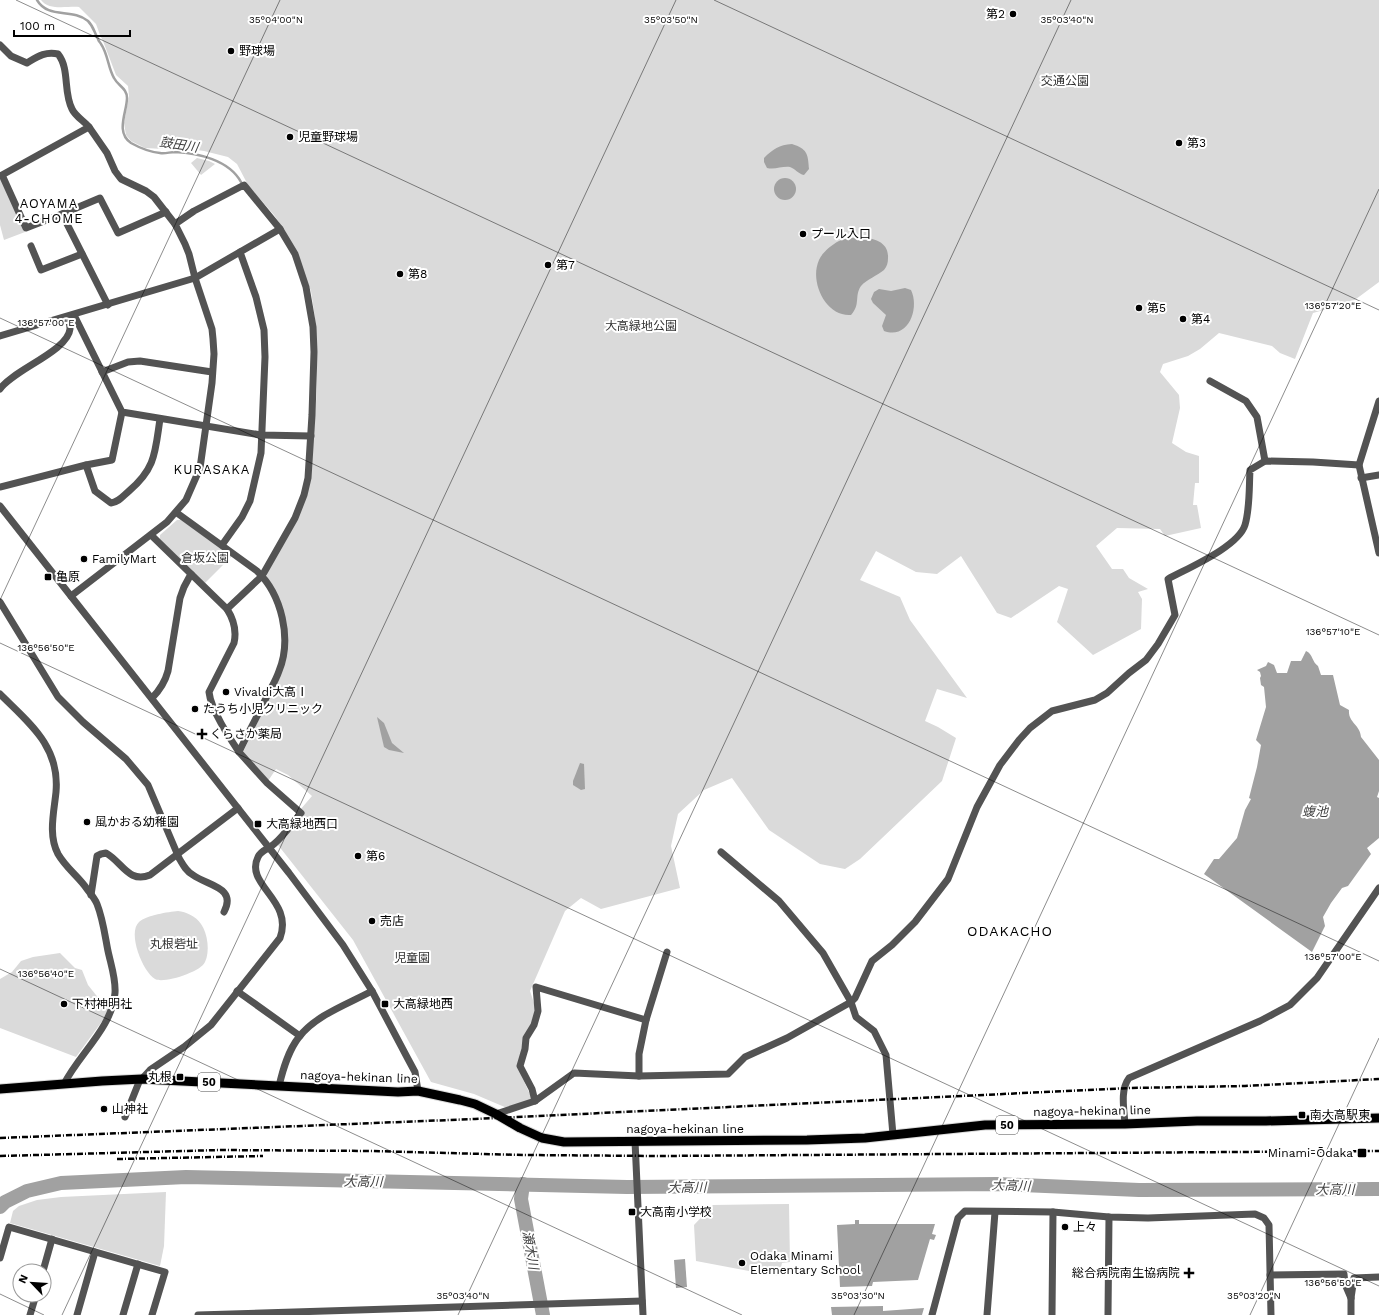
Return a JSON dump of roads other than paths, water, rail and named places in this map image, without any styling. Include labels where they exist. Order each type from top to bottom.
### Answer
[{"type":"main road","name":"nagoya-hekinan line","points":[[0,1089],[142,1079],[398,1092],[418,1091],[475,1104],[542,1138],[564,1142],[807,1140],[865,1138],[985,1125],[1125,1124],[1379,1118]]},
{"type":"street","points":[[0,45],[11,56],[27,63],[46,53],[51,52],[58,54],[63,62],[69,102],[72,111],[89,127],[107,153],[115,171],[121,179],[146,191],[154,197],[176,224],[185,244],[212,330],[214,354],[202,460],[198,476],[186,500],[168,522],[71,596]]},
{"type":"street","points":[[89,127],[2,175],[26,228],[100,198],[118,233],[166,212]]},
{"type":"street","points":[[176,224],[194,211],[244,185],[280,229],[298,263],[306,287],[312,314],[314,352],[311,436],[308,478],[304,495],[295,518],[262,576],[227,609]]},
{"type":"street","points":[[62,214],[108,305]]},
{"type":"street","points":[[0,336],[195,278],[280,229]]},
{"type":"street","points":[[31,246],[41,270],[82,254]]},
{"type":"street","points":[[222,545],[242,517],[250,501],[261,453],[265,357],[264,330],[256,297],[240,252]]},
{"type":"street","points":[[0,487],[86,465],[112,460],[122,412],[71,316]]},
{"type":"street","points":[[0,389],[9,379],[65,341],[70,330],[71,316]]},
{"type":"street","points":[[102,372],[128,362],[140,361],[212,372]]},
{"type":"street","points":[[1210,381],[1246,401],[1257,417],[1265,461]]},
{"type":"street","points":[[1379,402],[1360,464],[1361,478],[1379,553]]},
{"type":"street","points":[[122,412],[261,435],[311,436]]},
{"type":"street","points":[[86,465],[95,491],[111,503],[116,502],[141,481],[148,471],[155,450],[160,418]]},
{"type":"street","points":[[496,1114],[535,1101],[574,1073],[639,1076],[728,1074],[745,1057],[787,1038],[850,1002],[855,998],[872,961],[892,945],[915,922],[948,879],[977,807],[1000,765],[1019,740],[1030,728],[1052,711],[1095,700],[1107,693],[1146,660],[1158,644],[1175,615],[1168,579],[1229,546],[1238,537],[1244,527],[1247,515],[1250,470],[1265,461],[1360,464]]},
{"type":"street","points":[[1361,478],[1379,475]]},
{"type":"street","points":[[0,506],[269,847],[343,945],[372,991],[415,1072],[418,1091]]},
{"type":"street","points":[[176,513],[222,545],[262,576],[273,593],[280,609],[284,631],[284,650],[279,671],[239,752]]},
{"type":"street","points":[[0,516],[9,518]]},
{"type":"street","points":[[125,1117],[137,1084],[150,1070],[202,1033],[219,1015],[280,938],[283,931],[283,918],[280,910],[256,876],[256,861],[258,855],[275,844],[300,813],[267,783],[239,752],[220,721],[210,698],[209,692],[234,643],[234,623],[227,609],[152,535]]},
{"type":"street","points":[[152,698],[166,678],[180,598],[191,574]]},
{"type":"street","points":[[0,602],[58,697],[83,722],[126,758],[148,785],[179,858],[186,869],[200,880],[218,887],[225,892],[228,899],[227,907],[224,912]]},
{"type":"street","points":[[0,694],[35,730],[45,742],[52,755],[56,778],[52,824],[53,837],[58,854],[97,904],[105,934],[113,976],[115,993],[105,1024],[69,1072],[64,1084]]},
{"type":"street","points":[[91,895],[97,856],[106,853],[131,875],[136,878],[145,878],[238,808]]},
{"type":"street","points":[[721,852],[779,901],[823,953],[850,1002],[856,1018],[874,1031],[886,1055],[893,1135]]},
{"type":"street","points":[[1125,1124],[1124,1091],[1126,1082],[1129,1078],[1260,1020],[1290,1005],[1318,978],[1379,888]]},
{"type":"street","points":[[639,1076],[638,1054],[646,1020],[667,952]]},
{"type":"street","points":[[535,1101],[532,1090],[520,1066],[525,1049],[526,1038],[534,1025],[538,1011],[536,987],[646,1020]]},
{"type":"street","points":[[237,991],[300,1036]]},
{"type":"street","points":[[279,1086],[283,1068],[300,1036],[328,1014],[372,991]]},
{"type":"street","points":[[635,1141],[643,1315]]},
{"type":"street","points":[[932,1315],[958,1218],[965,1211],[1053,1212],[1148,1218],[1255,1214],[1264,1218],[1269,1225],[1271,1315]]},
{"type":"street","points":[[987,1315],[995,1212]]},
{"type":"street","points":[[1052,1315],[1053,1212]]},
{"type":"street","points":[[1108,1315],[1109,1216]]},
{"type":"street","points":[[0,1256],[9,1227],[165,1272],[152,1315]]},
{"type":"street","points":[[45,1263],[52,1239]]},
{"type":"street","points":[[77,1315],[95,1252]]},
{"type":"street","points":[[123,1315],[138,1264]]},
{"type":"street","points":[[1270,1275],[1344,1274],[1345,1284],[1350,1298]]},
{"type":"street","points":[[1351,1315],[1350,1298],[1354,1278],[1379,1277]]},
{"type":"street","points":[[198,1315],[414,1311],[535,1304],[642,1301]]},
{"type":"street","points":[[30,1315],[34,1303]]},
{"type":"water","points":[[792,144],[806,152],[809,169],[804,175],[790,167],[773,169],[767,168],[764,158],[767,155],[780,146]]},
{"type":"water","points":[[781,178],[789,178],[796,185],[796,193],[789,200],[781,200],[774,193],[774,185]]},
{"type":"water","points":[[860,237],[870,238],[880,242],[886,248],[888,253],[888,263],[884,270],[866,281],[861,286],[858,293],[856,307],[851,315],[842,314],[827,304],[822,296],[818,288],[816,269],[820,257],[833,245],[844,239]]},
{"type":"water","points":[[905,288],[911,290],[913,298],[913,314],[910,321],[900,331],[892,333],[884,331],[882,326],[886,315],[873,303],[871,299],[874,292],[879,289],[891,291]]},
{"type":"water","name":"蝮池","points":[[1306,651],[1310,654],[1318,666],[1321,675],[1333,675],[1340,705],[1349,710],[1350,718],[1359,729],[1361,737],[1379,760],[1379,791],[1377,797],[1379,798],[1379,838],[1367,848],[1371,854],[1348,886],[1342,888],[1331,903],[1323,917],[1325,926],[1312,952],[1204,874],[1214,859],[1219,859],[1237,838],[1245,810],[1251,799],[1249,798],[1261,745],[1256,740],[1266,707],[1264,687],[1261,685],[1260,672],[1257,670],[1266,666],[1268,662],[1274,665],[1277,673],[1287,673],[1291,661],[1301,661]]},
{"type":"water","points":[[377,717],[384,723],[392,743],[404,753],[389,750],[384,747]]},
{"type":"water","points":[[580,763],[584,764],[585,789],[581,790],[573,785],[573,781]]},
{"type":"water","points":[[855,1220],[859,1220],[859,1224],[935,1224],[932,1234],[936,1235],[934,1240],[930,1239],[918,1280],[873,1282],[872,1286],[840,1287],[837,1225],[855,1224]]},
{"type":"water","points":[[685,1259],[687,1287],[676,1288],[674,1260]]},
{"type":"water","points":[[883,1306],[883,1311],[924,1308],[922,1315],[832,1315],[831,1307]]},
{"type":"waterway","name":"鼓田川","points":[[37,0],[47,9],[54,12],[82,17],[92,25],[105,52],[112,74],[127,95],[123,128],[126,138],[131,143],[145,150],[164,153],[175,152],[193,154],[212,159],[229,168],[236,174],[241,182]]},
{"type":"waterway","name":"大高川","points":[[0,1207],[5,1202],[27,1191],[61,1183],[186,1177],[627,1187],[997,1184],[1139,1190],[1379,1189]]},
{"type":"waterway","name":"瀬木川","points":[[523,1184],[521,1199],[543,1315]]},
{"type":"railway","points":[[0,1138],[475,1119],[1130,1088],[1245,1086],[1379,1079]]},
{"type":"railway","points":[[0,1156],[220,1150],[659,1156],[1379,1151]]},
{"type":"railway","points":[[117,1159],[263,1156]]},
{"type":"place","name":"第2","points":[[1013,14]]},
{"type":"place","name":"野球場","points":[[231,51]]},
{"type":"place","name":"児童野球場","points":[[290,137]]},
{"type":"place","name":"第3","points":[[1179,143]]},
{"type":"place","name":"プール入口","points":[[803,234]]},
{"type":"place","name":"第7","points":[[548,265]]},
{"type":"place","name":"第8","points":[[400,274]]},
{"type":"place","name":"第5","points":[[1139,308]]},
{"type":"place","name":"第4","points":[[1183,319]]},
{"type":"place","name":"FamilyMart","points":[[84,559]]},
{"type":"place","name":"亀原","points":[[48,577]]},
{"type":"place","name":"Vivaldi大高Ⅰ","points":[[226,692]]},
{"type":"place","name":"たうち小児クリニック","points":[[195,709]]},
{"type":"place","name":"くらさか薬局","points":[[202,734]]},
{"type":"place","name":"風かおる幼稚園","points":[[87,822]]},
{"type":"place","name":"大高緑地西口","points":[[258,824]]},
{"type":"place","name":"第6","points":[[358,856]]},
{"type":"place","name":"売店","points":[[372,921]]},
{"type":"place","name":"下村神明社","points":[[64,1004]]},
{"type":"place","name":"大高緑地西","points":[[385,1004]]},
{"type":"place","name":"丸根","points":[[180,1077]]},
{"type":"place","name":"山神社","points":[[104,1109]]},
{"type":"place","name":"南大高駅東","points":[[1302,1115]]},
{"type":"place","name":"Minami-Ōdaka","points":[[1362,1153]]},
{"type":"place","name":"大高南小学校","points":[[632,1212]]},
{"type":"place","name":"上々","points":[[1065,1227]]},
{"type":"place","name":"Odaka Minami Elementary School","points":[[742,1263]]},
{"type":"place","name":"総合病院南生協病院","points":[[1189,1273]]},
{"type":"district","name":"AOYAMA 4-CHOME","points":[[49,210]]},
{"type":"district","name":"KURASAKA","points":[[212,469]]},
{"type":"district","name":"ODAKACHO","points":[[1010,931]]},
{"type":"park label","name":"交通公園","points":[[1065,81]]},
{"type":"park label","name":"大高緑地公園","points":[[641,326]]},
{"type":"park label","name":"倉坂公園","points":[[205,558]]},
{"type":"park label","name":"丸根砦址","points":[[174,944]]},
{"type":"park label","name":"児童園","points":[[412,958]]}]
